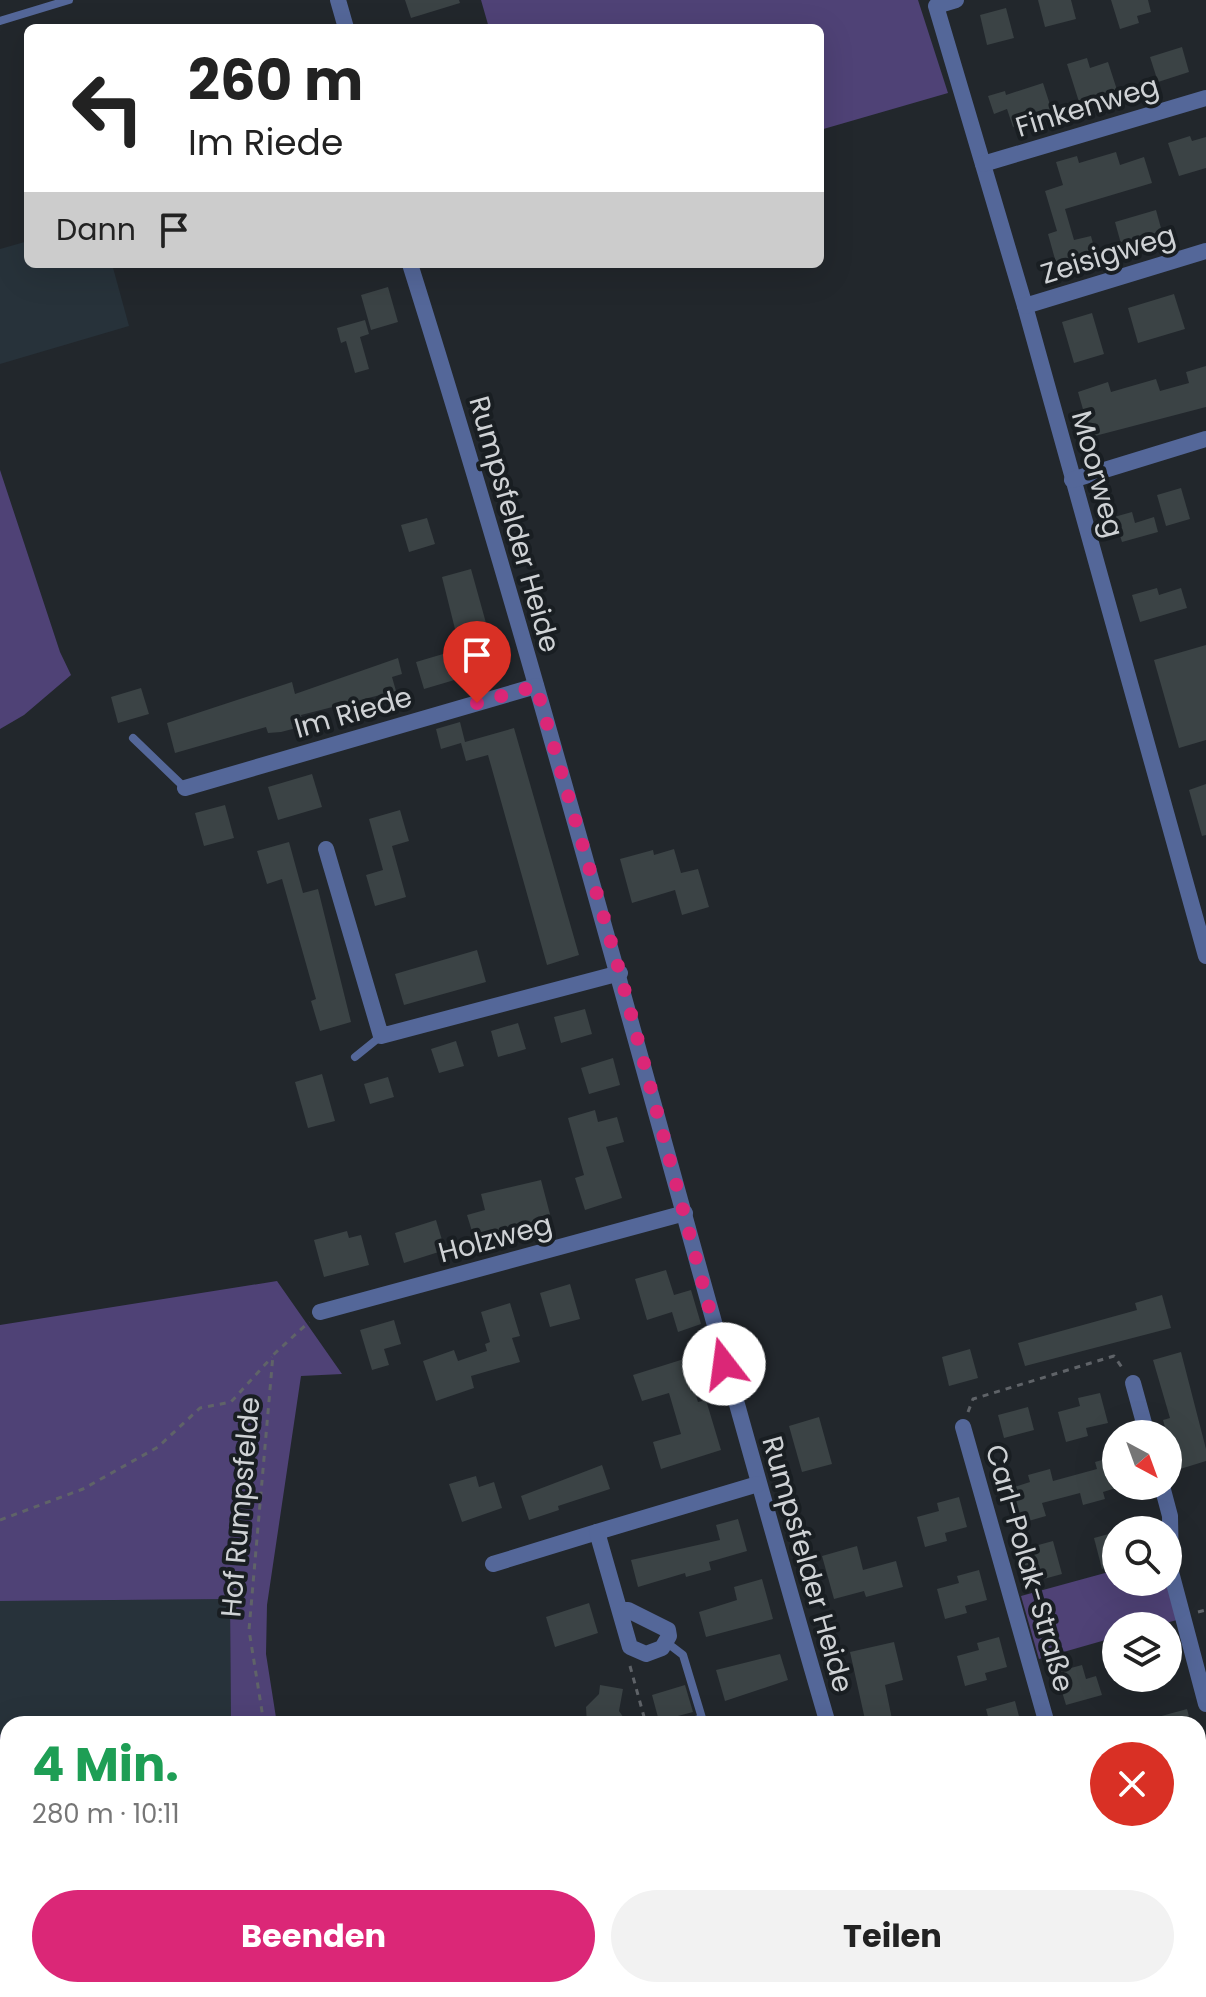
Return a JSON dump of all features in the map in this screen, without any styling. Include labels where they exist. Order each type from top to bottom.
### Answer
[{"type":"street","points":[[338,0],[345,24]]},
{"type":"street","name":"Moorweg","points":[[956,0],[936,6],[1025,306],[1206,956]]},
{"type":"street","name":"Finkenweg","points":[[983,164],[1206,98]]},
{"type":"street","name":"Zeisigweg","points":[[1025,306],[1206,251]]},
{"type":"street","name":"Rumpsfelder Heide","points":[[411,268],[620,973],[758,1484],[826,1716]]},
{"type":"street","points":[[1072,480],[1206,439]]},
{"type":"street","name":"Im Riede","points":[[185,788],[536,686]]},
{"type":"street","points":[[326,849],[381,1036],[620,973]]},
{"type":"street","name":"Holzweg","points":[[320,1312],[685,1213]]},
{"type":"street","points":[[1133,1383],[1143,1420]]},
{"type":"street","name":"Carl-Polak-Straße","points":[[963,1427],[1045,1716]]},
{"type":"street","points":[[493,1564],[758,1484]]},
{"type":"street","points":[[1166,1500],[1170,1516],[1171,1572],[1206,1704]]},
{"type":"street","points":[[597,1532],[630,1647],[646,1654],[662,1648],[668,1630],[660,1623],[621,1610]]},
{"type":"lane","points":[[0,21],[69,0]]},
{"type":"lane","points":[[133,738],[185,788]]},
{"type":"lane","points":[[355,1057],[381,1036]]},
{"type":"lane","points":[[666,1642],[683,1655],[701,1716]]},
{"type":"path","points":[[0,1520],[83,1489],[158,1447],[200,1408],[231,1402],[273,1355],[320,1312]]},
{"type":"path","name":"Hof Rumpsfelde","points":[[263,1716],[249,1630],[273,1355]]},
{"type":"path","points":[[963,1427],[973,1399],[1114,1356],[1133,1383]]},
{"type":"path","points":[[630,1647],[628,1659],[644,1716]]},
{"type":"shaded area","points":[[481,0],[918,0],[948,93],[824,129],[824,24],[488,24]]},
{"type":"shaded area","points":[[24,242],[24,268],[113,268],[129,326],[0,364],[0,249]]},
{"type":"shaded area","points":[[0,470],[60,652],[71,675],[24,715],[0,729]]},
{"type":"shaded area","points":[[277,1281],[342,1374],[301,1376],[267,1605],[266,1654],[276,1716],[231,1716],[230,1599],[0,1601],[0,1325]]},
{"type":"shaded area","points":[[1102,1574],[1102,1596],[1171,1596],[1175,1612],[1102,1612],[1102,1641],[1039,1659],[1021,1596]]},
{"type":"shaded area","points":[[230,1599],[231,1716],[0,1716],[0,1601]]},
{"type":"building","points":[[405,0],[459,0],[460,3],[411,18]]},
{"type":"building","points":[[1038,0],[1071,0],[1076,19],[1045,27]]},
{"type":"building","points":[[1111,0],[1148,0],[1151,12],[1137,16],[1139,23],[1120,29]]},
{"type":"building","points":[[1006,8],[1014,38],[987,45],[980,15]]},
{"type":"building","points":[[1182,47],[1189,72],[1158,82],[1150,57]]},
{"type":"building","points":[[1087,58],[1090,68],[1108,62],[1118,93],[1080,105],[1067,64]]},
{"type":"building","points":[[1043,83],[1053,114],[1013,127],[1007,109],[994,114],[988,96],[1005,91],[1006,95]]},
{"type":"building","points":[[1190,136],[1192,141],[1206,137],[1206,168],[1179,176],[1168,143]]},
{"type":"building","points":[[1116,152],[1120,165],[1144,157],[1152,183],[1065,209],[1074,240],[1091,236],[1097,259],[1058,270],[1048,234],[1057,231],[1045,191],[1063,185],[1056,162],[1077,156],[1079,163]]},
{"type":"building","points":[[1156,210],[1164,239],[1123,251],[1115,222]]},
{"type":"building","points":[[388,287],[398,322],[371,330],[361,295]]},
{"type":"building","points":[[1174,294],[1185,329],[1138,343],[1128,308]]},
{"type":"building","points":[[1092,313],[1104,354],[1074,363],[1062,322]]},
{"type":"building","points":[[365,320],[369,334],[360,337],[369,369],[355,373],[346,341],[341,343],[337,328]]},
{"type":"building","points":[[1206,366],[1206,407],[1091,437],[1078,392],[1108,382],[1111,392],[1156,379],[1160,391],[1189,383],[1186,372]]},
{"type":"building","points":[[1181,488],[1190,519],[1166,526],[1157,495]]},
{"type":"building","points":[[1132,512],[1135,523],[1154,517],[1158,532],[1122,542],[1114,517]]},
{"type":"building","points":[[427,518],[435,544],[409,552],[401,525]]},
{"type":"building","points":[[471,569],[491,641],[477,645],[485,671],[424,689],[416,662],[460,649],[442,577]]},
{"type":"building","points":[[1157,588],[1159,595],[1181,588],[1187,608],[1140,622],[1132,595]]},
{"type":"building","points":[[1206,645],[1206,740],[1179,748],[1154,660]]},
{"type":"building","points":[[398,658],[402,674],[392,677],[396,691],[301,715],[304,726],[268,733],[266,727],[175,753],[167,723],[292,682],[295,694]]},
{"type":"building","points":[[141,688],[149,714],[118,723],[111,697]]},
{"type":"building","points":[[460,722],[465,742],[514,728],[579,955],[547,965],[488,755],[466,761],[461,743],[441,749],[436,729]]},
{"type":"building","points":[[312,774],[322,807],[278,820],[268,787]]},
{"type":"building","points":[[1206,784],[1206,835],[1202,836],[1189,790]]},
{"type":"building","points":[[225,805],[234,838],[204,846],[195,813]]},
{"type":"building","points":[[400,810],[409,841],[392,846],[406,897],[375,906],[366,875],[383,870],[369,819]]},
{"type":"building","points":[[289,842],[303,893],[318,889],[351,1022],[320,1031],[311,1001],[316,999],[282,879],[267,884],[257,851]]},
{"type":"building","points":[[674,849],[681,873],[698,869],[709,907],[682,915],[675,890],[632,903],[620,859],[653,850],[654,855]]},
{"type":"building","points":[[477,950],[486,982],[404,1005],[395,974]]},
{"type":"building","points":[[585,1009],[592,1034],[561,1043],[554,1017]]},
{"type":"building","points":[[518,1023],[526,1049],[498,1057],[491,1031]]},
{"type":"building","points":[[456,1041],[464,1066],[439,1073],[431,1049]]},
{"type":"building","points":[[613,1058],[620,1085],[589,1094],[581,1068]]},
{"type":"building","points":[[322,1074],[335,1121],[308,1128],[295,1082]]},
{"type":"building","points":[[388,1077],[394,1097],[370,1104],[364,1084]]},
{"type":"building","points":[[595,1110],[598,1122],[617,1117],[624,1142],[606,1147],[622,1198],[585,1210],[575,1178],[584,1175],[568,1118]]},
{"type":"building","points":[[541,1180],[551,1218],[475,1241],[467,1215],[485,1210],[481,1194]]},
{"type":"building","points":[[436,1220],[445,1250],[404,1263],[395,1233]]},
{"type":"building","points":[[347,1231],[349,1238],[361,1235],[369,1265],[324,1277],[314,1240]]},
{"type":"building","points":[[666,1270],[674,1295],[691,1290],[701,1324],[678,1332],[672,1312],[647,1320],[635,1279]]},
{"type":"building","points":[[570,1284],[580,1319],[550,1327],[540,1293]]},
{"type":"building","points":[[1162,1295],[1171,1328],[1025,1366],[1018,1343],[1137,1310],[1135,1303]]},
{"type":"building","points":[[510,1303],[520,1336],[512,1338],[520,1362],[471,1376],[474,1388],[436,1401],[423,1361],[454,1350],[458,1361],[487,1351],[485,1344],[490,1342],[481,1312]]},
{"type":"building","points":[[394,1320],[401,1344],[384,1349],[389,1365],[372,1370],[360,1330]]},
{"type":"building","points":[[970,1349],[978,1378],[949,1386],[942,1357]]},
{"type":"building","points":[[1181,1352],[1206,1449],[1206,1461],[1182,1468],[1182,1420],[1163,1420],[1170,1418],[1153,1360]]},
{"type":"building","points":[[684,1359],[698,1402],[706,1400],[721,1450],[661,1469],[653,1442],[681,1434],[669,1393],[642,1401],[633,1375]]},
{"type":"building","points":[[1100,1393],[1107,1420],[1086,1428],[1088,1436],[1066,1442],[1058,1412],[1080,1406],[1078,1398]]},
{"type":"building","points":[[1028,1407],[1034,1430],[1004,1438],[998,1415]]},
{"type":"building","points":[[819,1417],[832,1464],[802,1472],[789,1426]]},
{"type":"building","points":[[1102,1460],[1102,1500],[1083,1505],[1080,1493],[1042,1503],[1046,1516],[1018,1524],[1008,1489],[1030,1482],[1028,1475],[1050,1469],[1053,1481],[1097,1469],[1095,1462]]},
{"type":"building","points":[[602,1465],[610,1489],[558,1506],[559,1510],[529,1520],[521,1496]]},
{"type":"building","points":[[476,1476],[479,1487],[494,1482],[502,1508],[462,1522],[449,1484]]},
{"type":"building","points":[[959,1497],[967,1527],[945,1533],[947,1541],[925,1547],[917,1517],[939,1511],[937,1503]]},
{"type":"building","points":[[738,1519],[747,1551],[709,1562],[711,1570],[686,1577],[685,1573],[638,1587],[631,1560],[720,1540],[716,1525]]},
{"type":"building","points":[[1102,1536],[1102,1569],[1094,1538]]},
{"type":"building","points":[[1053,1541],[1062,1574],[1029,1583],[1020,1550]]},
{"type":"building","points":[[857,1546],[863,1570],[896,1561],[903,1587],[866,1597],[864,1591],[834,1599],[822,1556]]},
{"type":"building","points":[[979,1570],[987,1600],[965,1606],[967,1613],[945,1619],[937,1589],[959,1583],[957,1576]]},
{"type":"building","points":[[762,1579],[773,1619],[706,1637],[699,1612],[737,1600],[734,1587]]},
{"type":"building","points":[[589,1603],[598,1633],[555,1647],[546,1617]]},
{"type":"building","points":[[999,1637],[1007,1667],[985,1673],[987,1680],[965,1686],[957,1656],[979,1650],[977,1643]]},
{"type":"building","points":[[894,1642],[903,1680],[885,1685],[891,1716],[864,1716],[850,1652]]},
{"type":"building","points":[[780,1654],[788,1680],[725,1701],[716,1670]]},
{"type":"building","points":[[1082,1665],[1086,1679],[1096,1676],[1102,1695],[1066,1705],[1056,1672]]},
{"type":"building","points":[[600,1685],[623,1689],[619,1711],[622,1716],[587,1716],[586,1707],[599,1694]]},
{"type":"building","points":[[685,1685],[693,1712],[658,1716],[652,1695]]},
{"type":"building","points":[[1015,1701],[1019,1716],[988,1716],[986,1709]]},
{"type":"building","points":[[1187,1709],[1189,1716],[1162,1716]]},
{"type":"route","points":[[477,703],[536,686],[620,973],[724,1364]]}]
